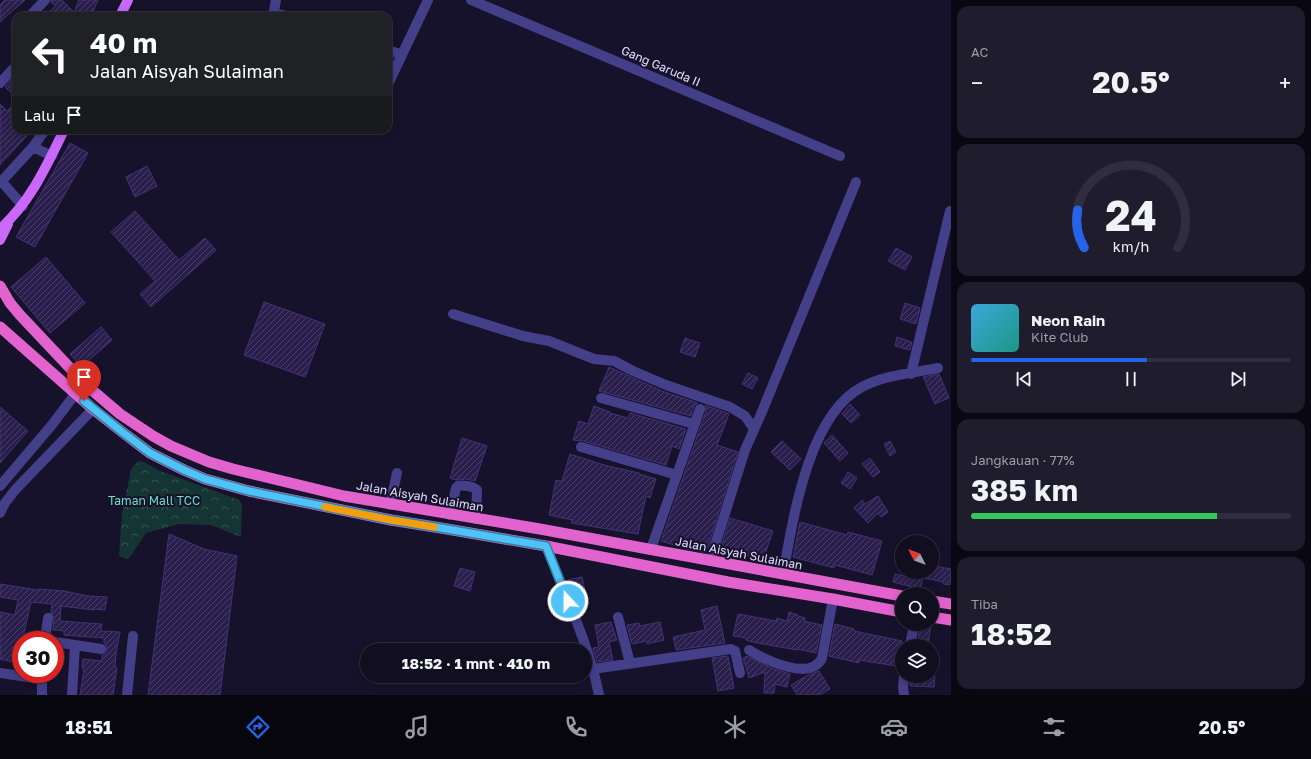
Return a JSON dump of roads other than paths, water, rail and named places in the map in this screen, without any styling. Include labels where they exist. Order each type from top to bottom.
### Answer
[{"type":"highway","name":"Jalan Aisyah Sulaiman","points":[[0,286],[10,303],[20,315],[86,385],[115,409],[153,436],[189,454],[233,469],[344,496],[651,549],[895,595]]},
{"type":"highway","points":[[0,327],[76,394],[150,453],[205,479],[249,491],[391,520],[546,546],[728,582],[895,611]]},
{"type":"highway","points":[[342,510],[344,496]]},
{"type":"highway","points":[[939,602],[951,604]]},
{"type":"highway","points":[[939,618],[951,620]]},
{"type":"main road","points":[[122,12],[128,0]]},
{"type":"main road","points":[[0,229],[23,206],[52,156],[62,134]]},
{"type":"main road","points":[[0,240],[11,219]]},
{"type":"street","points":[[34,12],[45,0]]},
{"type":"street","points":[[275,12],[274,8],[276,0]]},
{"type":"street","points":[[392,76],[428,0]]},
{"type":"street","name":"Gang Garuda II","points":[[471,0],[840,156]]},
{"type":"street","points":[[392,51],[402,55]]},
{"type":"street","points":[[0,83],[12,70]]},
{"type":"street","points":[[23,206],[1,182],[33,148],[42,134]]},
{"type":"street","points":[[33,148],[52,156]]},
{"type":"street","points":[[710,561],[745,450],[856,182]]},
{"type":"street","points":[[911,374],[950,211]]},
{"type":"street","points":[[453,314],[523,336],[549,341],[594,359],[614,361],[633,372],[730,407],[746,416],[754,429]]},
{"type":"street","points":[[783,574],[795,511],[808,466],[817,442],[836,409],[850,395],[860,388],[880,380],[938,368]]},
{"type":"street","points":[[0,486],[76,394]]},
{"type":"street","points":[[601,398],[694,424]]},
{"type":"street","points":[[0,512],[15,490],[93,408]]},
{"type":"street","points":[[651,549],[700,409]]},
{"type":"street","points":[[581,447],[677,475]]},
{"type":"street","points":[[390,505],[398,473]]},
{"type":"street","points":[[450,515],[456,488],[461,485],[473,487],[477,490],[476,519]]},
{"type":"street","points":[[546,546],[593,669],[599,695]]},
{"type":"street","points":[[749,650],[765,659],[794,668],[809,669],[818,665],[822,658],[833,599]]},
{"type":"street","points":[[618,617],[630,663]]},
{"type":"street","points":[[46,631],[48,618]]},
{"type":"street","points":[[127,695],[133,636]]},
{"type":"street","points":[[64,644],[101,649]]},
{"type":"street","points":[[72,695],[75,646]]},
{"type":"street","points":[[593,669],[731,649],[735,651],[740,673]]},
{"type":"street","points":[[0,674],[12,675]]},
{"type":"street","points":[[42,683],[42,695]]},
{"type":"street","points":[[903,683],[902,690],[904,695]]},
{"type":"park label","name":"Taman Mall TCC","points":[[154,500]]}]
